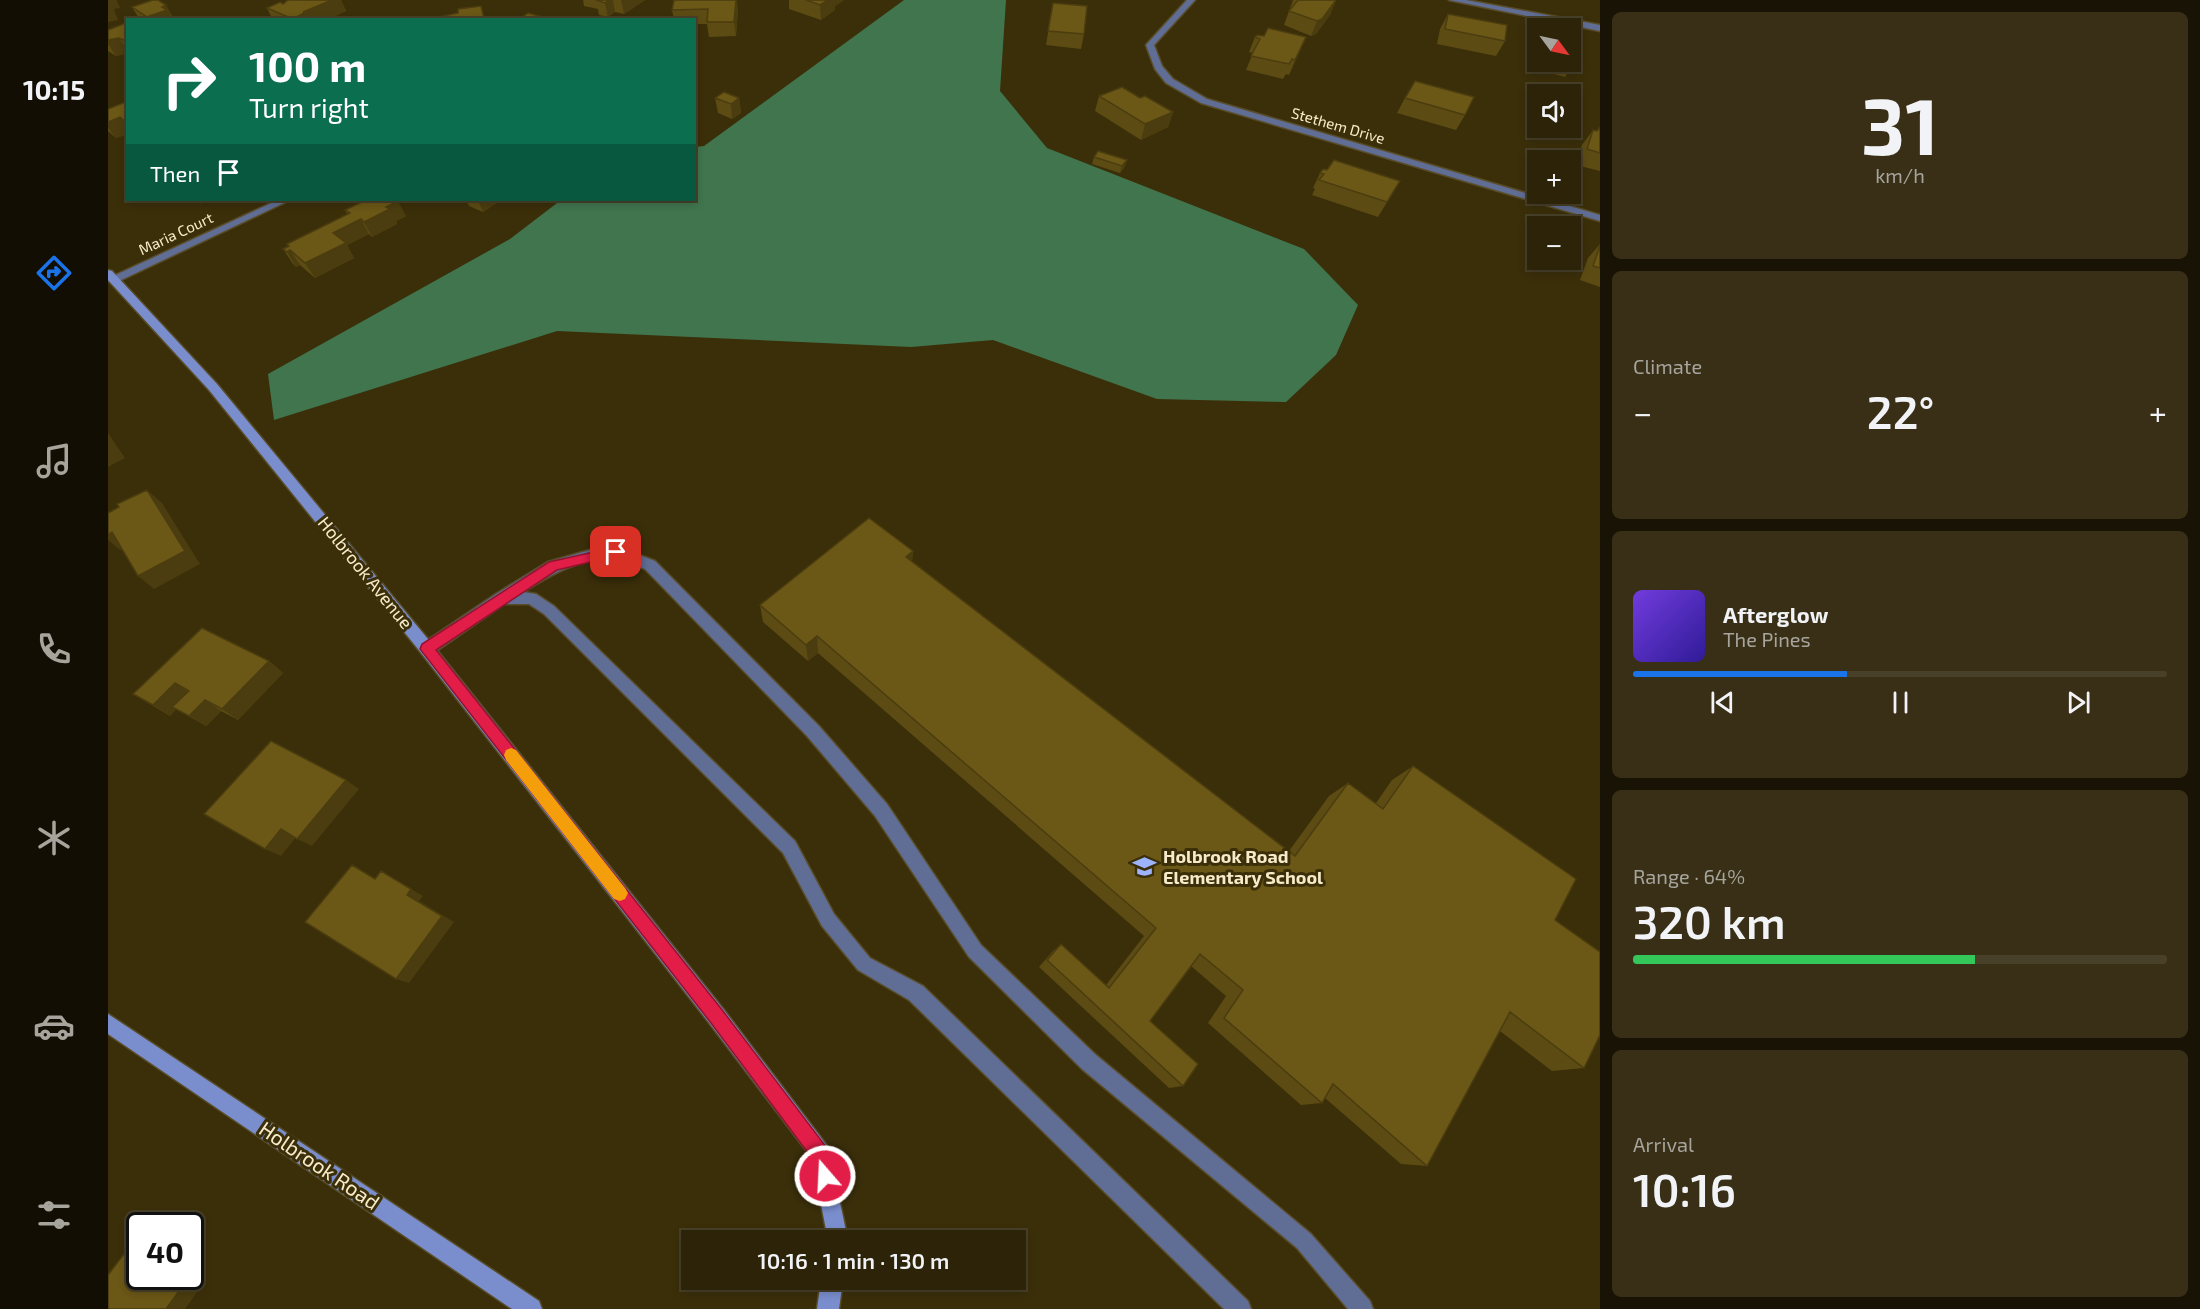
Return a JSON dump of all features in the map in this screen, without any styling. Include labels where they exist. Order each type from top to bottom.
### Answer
[{"type":"street","name":"Stethem Drive","points":[[1191,0],[1150,45],[1160,71],[1177,87],[1205,100],[1254,117],[1600,218]]},
{"type":"street","points":[[1453,0],[1600,28]]},
{"type":"street","name":"Maria Court","points":[[110,277],[283,201]]},
{"type":"street","name":"Holbrook Avenue","points":[[110,277],[213,387],[426,649],[717,1017],[821,1154],[836,1230]]},
{"type":"street","points":[[426,649],[553,566],[616,552],[650,566],[813,731],[881,810],[975,951],[1089,1062],[1305,1241],[1362,1309]]},
{"type":"street","points":[[501,598],[531,598],[549,610],[789,848],[828,920],[864,964],[916,993],[1240,1309]]},
{"type":"street","name":"Holbrook Road","points":[[108,1023],[531,1309]]},
{"type":"street","points":[[828,1309],[831,1290]]},
{"type":"green space","points":[[904,0],[1006,0],[1000,91],[1047,148],[1304,249],[1358,305],[1336,355],[1286,402],[1157,399],[993,340],[911,347],[557,331],[274,420],[268,374],[510,239],[560,201],[696,201],[696,147],[704,146]]},
{"type":"building","points":[[153,0],[166,5],[162,7],[167,10],[147,17],[132,7]]},
{"type":"building","points":[[288,0],[332,0],[303,12],[306,12],[295,18],[267,8],[280,2],[283,4]]},
{"type":"building","points":[[674,0],[736,0],[734,22],[707,22],[708,9],[672,10]]},
{"type":"building","points":[[806,0],[828,0],[820,5]]},
{"type":"building","points":[[1298,0],[1336,0],[1322,19],[1317,21],[1289,11]]},
{"type":"building","points":[[1053,3],[1087,6],[1084,34],[1048,31]]},
{"type":"building","points":[[481,6],[484,18],[434,18],[458,13],[458,9]]},
{"type":"building","points":[[528,13],[546,18],[521,18]]},
{"type":"building","points":[[1448,14],[1507,25],[1505,41],[1445,29]]},
{"type":"building","points":[[126,23],[126,41],[119,38],[108,40],[108,30]]},
{"type":"building","points":[[1268,28],[1306,37],[1295,60],[1292,59],[1289,64],[1251,56],[1260,39],[1255,37],[1264,36]]},
{"type":"building","points":[[1415,81],[1474,97],[1465,115],[1405,98]]},
{"type":"building","points":[[1122,87],[1140,98],[1145,96],[1173,112],[1145,124],[1099,96]]},
{"type":"building","points":[[724,92],[739,98],[731,104],[715,98]]},
{"type":"building","points":[[126,102],[126,122],[120,117],[108,122],[108,109]]},
{"type":"building","points":[[1599,128],[1600,153],[1587,149],[1593,130],[1597,131]]},
{"type":"building","points":[[1098,151],[1127,160],[1122,166],[1094,157]]},
{"type":"building","points":[[1334,160],[1400,181],[1387,202],[1319,180],[1324,174],[1320,173],[1323,169],[1327,170]]},
{"type":"building","points":[[364,201],[398,201],[386,207],[390,209],[364,222],[361,219],[333,233],[346,243],[305,263],[290,250],[287,252],[283,249],[289,246],[287,244],[350,213],[345,210]]},
{"type":"building","points":[[1600,245],[1600,268],[1593,266]]},
{"type":"building","points":[[147,490],[185,551],[138,576],[112,532],[108,535],[108,513],[119,507],[117,504]]},
{"type":"building","points":[[869,518],[913,551],[906,557],[1295,856],[1348,783],[1383,809],[1413,766],[1576,879],[1555,920],[1600,952],[1600,1035],[1584,1068],[1510,1012],[1427,1166],[1333,1084],[1322,1103],[1224,1018],[1243,990],[1200,954],[1150,1021],[1198,1064],[1183,1086],[1047,960],[1061,944],[1109,988],[1156,928],[817,636],[806,645],[760,605]]},
{"type":"building","points":[[202,628],[269,661],[222,709],[205,700],[189,716],[172,707],[189,691],[175,683],[153,705],[133,694]]},
{"type":"building","points":[[271,741],[346,780],[297,839],[281,829],[265,849],[204,814]]},
{"type":"building","points":[[352,865],[375,879],[381,871],[411,889],[407,895],[442,916],[396,979],[305,922]]},
{"type":"building","points":[[126,1251],[126,1290],[180,1290],[166,1309],[108,1309],[108,1275]]},
{"type":"slow traffic","points":[[511,755],[620,893]]},
{"type":"place","name":"Holbrook Road Elementary School","points":[[1145,867]]},
{"type":"route","points":[[616,552],[553,566],[426,649],[717,1017],[821,1154],[825,1176]]}]
